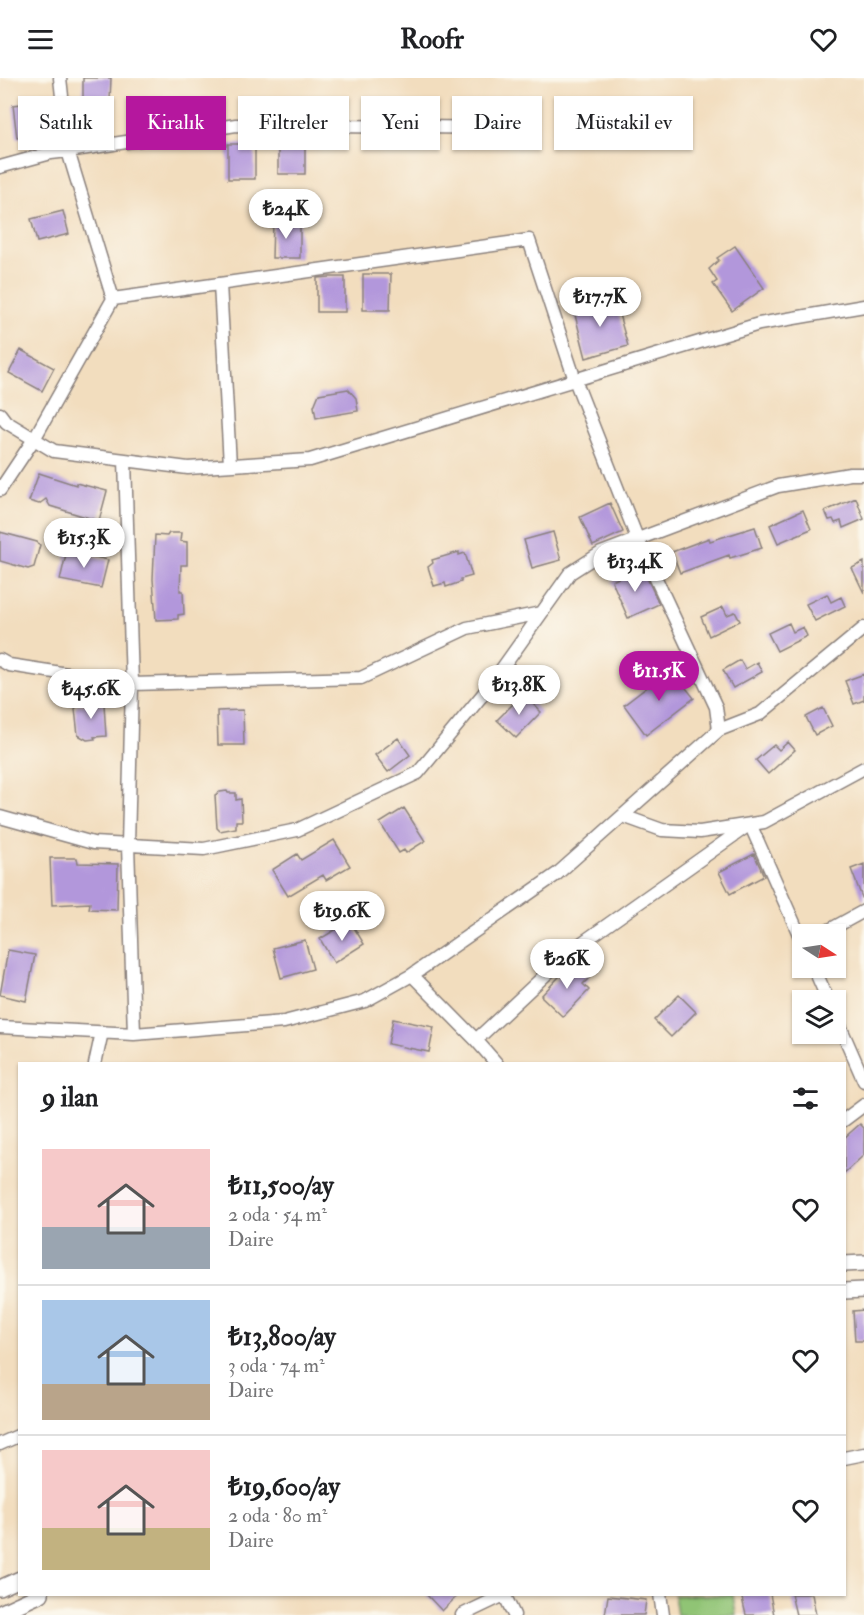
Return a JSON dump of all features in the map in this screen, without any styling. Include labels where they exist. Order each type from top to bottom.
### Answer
[{"type":"main road","points":[[846,1264],[864,1263]]},
{"type":"main road","points":[[846,1291],[864,1290]]},
{"type":"main road","points":[[0,1588],[18,1580]]},
{"type":"main road","points":[[0,1613],[37,1596]]},
{"type":"street","points":[[0,490],[34,439],[114,299],[68,151],[60,78]]},
{"type":"street","points":[[0,167],[51,153],[236,124],[452,127]]},
{"type":"street","points":[[114,299],[529,240],[575,380],[637,538],[716,707],[719,730]]},
{"type":"street","points":[[220,284],[230,465]]},
{"type":"street","points":[[0,414],[6,422],[54,451],[188,468],[310,460],[759,324],[864,306]]},
{"type":"street","points":[[125,460],[132,684],[128,845],[134,1034]]},
{"type":"street","points":[[0,817],[93,843],[204,849],[297,830],[418,773],[489,687],[570,573],[601,553],[778,486],[850,474],[864,474]]},
{"type":"street","points":[[0,660],[9,665],[132,684],[361,678],[467,628],[541,613]]},
{"type":"street","points":[[0,1027],[134,1034],[284,1022],[365,1001],[412,975],[557,874],[719,730],[760,714],[864,628]]},
{"type":"street","points":[[623,816],[662,830],[700,832],[764,822],[864,768]]},
{"type":"street","points":[[750,824],[794,924]]},
{"type":"street","points":[[476,1040],[572,950],[750,824]]},
{"type":"street","points":[[840,924],[864,911]]},
{"type":"street","points":[[412,975],[495,1062]]},
{"type":"street","points":[[95,1062],[102,1032]]},
{"type":"street","points":[[846,1040],[864,1082]]},
{"type":"street","points":[[846,1118],[864,1105]]},
{"type":"street","points":[[0,1444],[18,1436]]},
{"type":"street","points":[[846,1458],[864,1454]]},
{"type":"street","points":[[462,1615],[503,1596]]},
{"type":"street","points":[[505,1596],[514,1615]]},
{"type":"street","points":[[660,1596],[663,1615]]},
{"type":"green space","points":[[674,1596],[733,1596],[736,1615],[677,1615]]},
{"type":"building","points":[[83,78],[111,78],[110,96],[83,96]]},
{"type":"building","points":[[18,104],[18,138],[17,138],[13,105]]},
{"type":"building","points":[[228,144],[238,144],[238,150],[255,150],[255,179],[228,179]]},
{"type":"building","points":[[278,150],[305,150],[305,174],[278,174]]},
{"type":"building","points":[[63,211],[69,234],[37,242],[31,219]]},
{"type":"building","points":[[273,222],[300,222],[300,258],[272,258]]},
{"type":"building","points":[[735,246],[764,288],[732,311],[713,284],[717,281],[709,269],[719,260],[717,258]]},
{"type":"building","points":[[363,274],[391,274],[390,310],[363,310]]},
{"type":"building","points":[[345,277],[345,312],[317,312],[317,278]]},
{"type":"building","points":[[605,294],[610,313],[618,311],[628,346],[586,358],[575,315],[587,312],[584,300]]},
{"type":"building","points":[[21,350],[54,368],[42,391],[9,373]]},
{"type":"building","points":[[348,389],[356,398],[358,411],[316,418],[314,406],[319,394]]},
{"type":"building","points":[[39,473],[76,485],[76,483],[107,491],[99,521],[50,506],[46,499],[39,504],[29,501]]},
{"type":"building","points":[[856,498],[864,519],[843,528],[841,521],[835,523],[833,519],[829,520],[825,511]]},
{"type":"building","points":[[610,503],[623,532],[593,546],[580,517]]},
{"type":"building","points":[[803,510],[811,529],[778,543],[770,525]]},
{"type":"building","points":[[755,527],[762,548],[730,558],[729,555],[680,573],[672,552],[709,538],[710,541]]},
{"type":"building","points":[[0,532],[37,542],[40,545],[34,567],[28,569],[0,561]]},
{"type":"building","points":[[553,532],[561,560],[532,568],[524,540]]},
{"type":"building","points":[[169,533],[181,533],[180,541],[187,542],[187,565],[181,565],[180,591],[183,591],[184,614],[178,615],[178,619],[156,620],[153,579],[155,535],[167,536]]},
{"type":"building","points":[[67,550],[108,560],[101,588],[60,580]]},
{"type":"building","points":[[459,552],[459,555],[465,553],[472,576],[446,587],[445,583],[434,586],[428,567],[433,563],[432,560]]},
{"type":"building","points":[[864,562],[864,593],[852,568]]},
{"type":"building","points":[[642,567],[659,604],[628,618],[612,581]]},
{"type":"building","points":[[827,594],[831,602],[841,597],[845,606],[815,621],[806,604]]},
{"type":"building","points":[[723,607],[727,615],[735,612],[740,621],[709,636],[701,617]]},
{"type":"building","points":[[789,623],[793,632],[803,627],[807,636],[777,651],[768,633]]},
{"type":"building","points":[[740,660],[745,669],[757,662],[762,672],[733,688],[723,670]]},
{"type":"building","points":[[671,669],[694,698],[646,735],[624,705]]},
{"type":"building","points":[[864,674],[864,700],[854,704],[845,681]]},
{"type":"building","points":[[91,691],[91,705],[104,704],[106,736],[87,740],[78,735],[75,709],[78,704],[84,705]]},
{"type":"building","points":[[523,694],[541,712],[516,738],[497,720]]},
{"type":"building","points":[[823,708],[832,726],[815,735],[806,717]]},
{"type":"building","points":[[243,710],[244,745],[218,745],[217,711]]},
{"type":"building","points":[[398,738],[410,755],[388,772],[375,755]]},
{"type":"building","points":[[788,742],[795,750],[768,774],[756,760],[774,745],[779,750]]},
{"type":"building","points":[[227,791],[236,793],[236,800],[241,799],[242,821],[236,821],[236,828],[220,831],[217,828],[215,795]]},
{"type":"building","points":[[404,808],[425,841],[406,853],[404,850],[399,853],[380,823]]},
{"type":"building","points":[[334,840],[350,866],[326,880],[323,875],[288,896],[272,870],[297,854],[301,860]]},
{"type":"building","points":[[754,854],[764,876],[730,894],[719,872]]},
{"type":"building","points":[[50,858],[77,858],[78,863],[118,864],[117,910],[89,909],[90,903],[52,905]]},
{"type":"building","points":[[864,864],[864,900],[863,900],[851,869]]},
{"type":"building","points":[[350,921],[364,944],[334,963],[320,939]]},
{"type":"building","points":[[305,940],[313,969],[281,978],[273,948]]},
{"type":"building","points":[[8,950],[35,955],[26,1001],[0,995]]},
{"type":"building","points":[[573,962],[589,978],[583,984],[589,990],[563,1017],[541,996]]},
{"type":"building","points":[[679,995],[696,1012],[671,1037],[654,1020]]},
{"type":"building","points":[[393,1019],[434,1027],[429,1052],[388,1044]]},
{"type":"building","points":[[860,1124],[864,1128],[864,1155],[846,1171],[846,1136]]},
{"type":"building","points":[[864,1310],[864,1341],[855,1341],[853,1311]]},
{"type":"building","points":[[428,1596],[457,1596],[442,1611]]},
{"type":"building","points":[[608,1596],[646,1600],[644,1615],[605,1615]]},
{"type":"building","points":[[741,1596],[770,1596],[774,1615],[746,1615]]},
{"type":"building","points":[[791,1596],[812,1596],[816,1615],[796,1615]]}]
